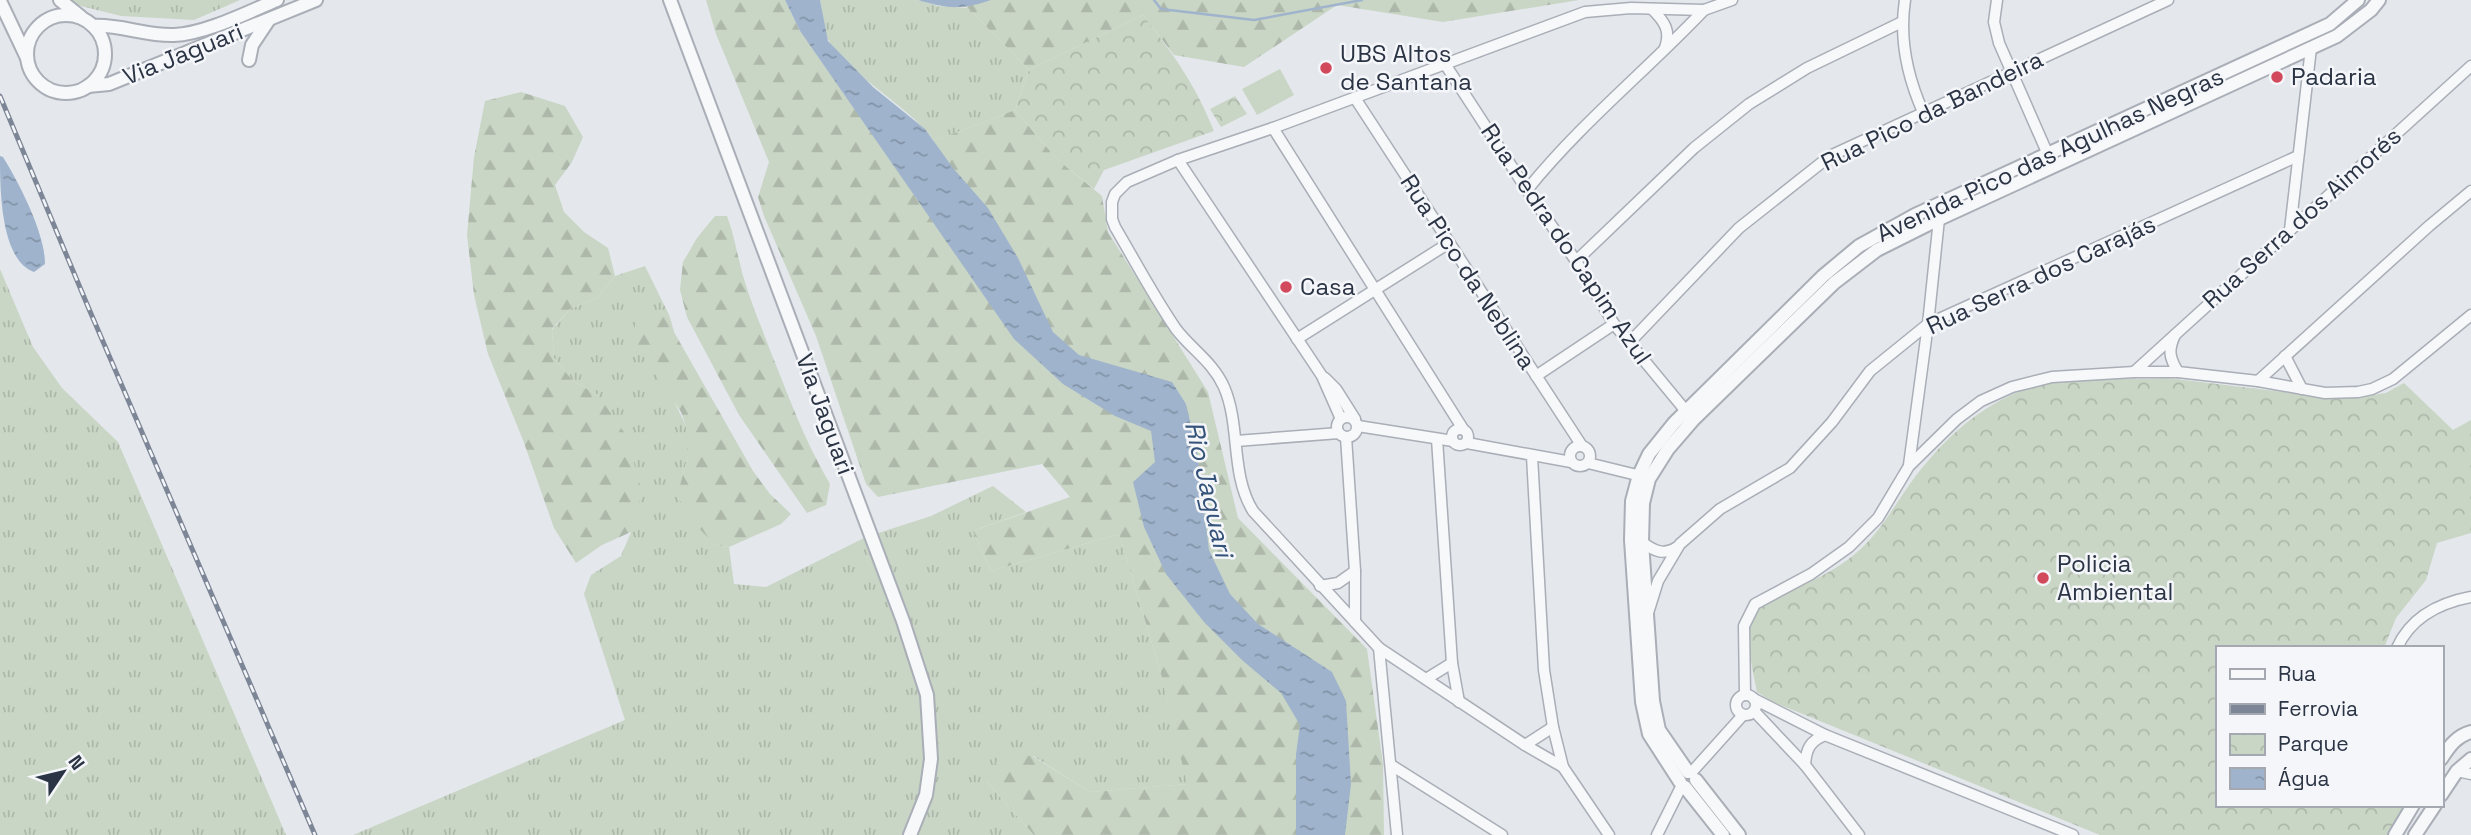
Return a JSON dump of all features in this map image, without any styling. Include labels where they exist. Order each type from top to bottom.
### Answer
[{"type":"street","points":[[60,0],[88,23]]},
{"type":"street","name":"Via Jaguari","points":[[28,60],[30,41],[45,22],[68,15],[88,23],[176,35],[215,25],[277,0]]},
{"type":"street","name":"Via Jaguari","points":[[0,1],[37,79],[49,89],[65,93],[109,83],[316,0]]},
{"type":"street","name":"Via Jaguari","points":[[670,0],[903,621],[927,695],[931,759],[926,795],[910,835]]},
{"type":"street","points":[[1563,767],[1525,745],[1379,648],[1320,586],[1245,499],[1241,488],[1236,441],[1222,383],[1212,366],[1185,340],[1172,322],[1112,219],[1112,202],[1121,187],[1178,160],[1273,128],[1585,12],[1631,8],[1704,10],[1732,0]]},
{"type":"street","points":[[1905,0],[1902,42],[1915,92],[1923,111]]},
{"type":"street","points":[[1997,0],[1994,22],[1999,43],[2050,160]]},
{"type":"street","name":"Rua Pico da Bandeira","points":[[1629,343],[1739,228],[1829,156],[2168,0]]},
{"type":"street","name":"Avenida Pico das Agulhas Negras","points":[[1739,835],[1687,780],[1649,734],[1642,702],[1631,540],[1632,501],[1659,441],[1844,273],[1877,250],[2050,160],[2330,24],[2358,0]]},
{"type":"street","name":"Avenida Pico das Agulhas Negras","points":[[1689,416],[1823,276],[1859,246],[1915,215],[2337,36],[2371,10],[2379,0]]},
{"type":"street","points":[[1652,9],[1664,20],[1667,30],[1668,39],[1664,52]]},
{"type":"street","points":[[1527,190],[1600,110],[1664,52],[1704,10]]},
{"type":"street","points":[[249,60],[252,46],[268,21]]},
{"type":"street","points":[[1576,261],[1694,148],[1749,104],[1807,68],[1902,22]]},
{"type":"street","name":"Via Jaguari","points":[[88,23],[103,44],[105,60],[99,75],[88,86]]},
{"type":"street","points":[[2290,229],[2311,48]]},
{"type":"street","name":"Rua Pedra do Capim Azul","points":[[1445,64],[1576,261],[1614,324],[1689,416]]},
{"type":"street","name":"Rua Serra dos Aimorés","points":[[2134,372],[2176,331],[2471,66]]},
{"type":"street","name":"Rua Pico da Neblina","points":[[1355,98],[1587,454]]},
{"type":"street","points":[[1273,128],[1468,435],[1466,443]]},
{"type":"street","name":"Rua Serra dos Carajás","points":[[1648,614],[1658,581],[1680,544],[1720,509],[1790,468],[1832,422],[1870,372],[1928,324],[2298,156]]},
{"type":"street","points":[[1178,160],[1322,376],[1340,419],[1337,428],[1343,435],[1355,571],[1356,622]]},
{"type":"street","points":[[2258,381],[2471,191]]},
{"type":"street","points":[[1909,466],[1939,219]]},
{"type":"street","points":[[1297,339],[1449,243]]},
{"type":"street","points":[[1735,705],[1738,712],[1749,715],[1752,703],[1744,626],[1755,604],[1811,574],[1849,547],[1878,518],[1909,466],[1956,419],[1981,401],[2012,387],[2052,377],[2134,372],[2178,372],[2337,394],[2358,391],[2382,385],[2471,315]]},
{"type":"street","points":[[1536,376],[1614,324]]},
{"type":"street","points":[[2176,331],[2169,350],[2171,361],[2178,372]]},
{"type":"street","points":[[2285,356],[2302,389]]},
{"type":"street","points":[[1236,441],[1354,434],[1357,423],[1336,389],[1322,376]]},
{"type":"street","points":[[1340,419],[1346,416],[1357,423],[1453,441],[1460,445],[1466,443],[1571,462],[1579,467],[1587,454]]},
{"type":"street","points":[[1453,441],[1455,431],[1463,429]]},
{"type":"street","points":[[1437,439],[1451,663],[1459,702]]},
{"type":"street","points":[[1571,462],[1569,455],[1572,449],[1615,468],[1644,477]]},
{"type":"street","points":[[1532,456],[1544,670],[1553,727],[1563,767],[1609,835]]},
{"type":"street","name":"Avenida Pico das Agulhas Negras","points":[[1644,477],[1642,542],[1653,701],[1659,730],[1687,780],[1723,835]]},
{"type":"street","points":[[1642,542],[1659,552],[1669,553],[1680,544]]},
{"type":"street","points":[[1320,586],[1338,583],[1355,571]]},
{"type":"street","points":[[2398,646],[2404,633],[2424,615],[2447,602],[2471,597]]},
{"type":"street","points":[[1379,648],[1397,835]]},
{"type":"street","points":[[1426,680],[1451,663]]},
{"type":"street","points":[[1727,731],[1737,699],[1752,703],[2073,835]]},
{"type":"street","points":[[1752,703],[1805,765],[1859,835]]},
{"type":"street","points":[[1657,835],[1687,780],[1743,715]]},
{"type":"street","points":[[1525,745],[1553,727]]},
{"type":"street","points":[[2443,756],[2452,744],[2471,732]]},
{"type":"street","points":[[1805,765],[1808,747],[1814,740],[1825,735]]},
{"type":"street","points":[[2443,792],[2457,771],[2471,759]]},
{"type":"street","points":[[2443,761],[2457,771],[2471,774]]},
{"type":"street","points":[[1391,765],[1502,835]]},
{"type":"street","points":[[2395,835],[2412,807]]},
{"type":"street","points":[[2415,835],[2434,807]]},
{"type":"green space","points":[[71,0],[240,0],[194,20],[121,16],[77,5]]},
{"type":"green space","points":[[706,0],[785,0],[800,31],[889,158],[1015,110],[1057,159],[1102,196],[1108,232],[1208,392],[1238,518],[1367,649],[1383,764],[1384,835],[1034,835],[986,781],[992,766],[1007,754],[1032,756],[1090,792],[1187,784],[1160,670],[1119,534],[991,571],[973,531],[1070,497],[1042,464],[878,497],[866,484],[816,336],[764,216],[758,197],[769,162],[716,34]]},
{"type":"green space","points":[[820,0],[918,0],[939,6],[968,8],[1029,70],[1015,110],[934,141],[911,116],[841,57],[828,39]]},
{"type":"green space","points":[[954,0],[1579,0],[1443,22],[1337,5],[1244,67],[1174,55],[1143,15],[1029,70],[968,8]]},
{"type":"green space","points":[[1143,15],[1183,70],[1214,131],[1104,170],[1094,189],[1057,159],[1015,110],[1029,70]]},
{"type":"green space","points":[[1280,69],[1294,95],[1257,115],[1242,89]]},
{"type":"green space","points":[[521,92],[565,106],[583,137],[572,162],[555,185],[564,212],[584,232],[608,248],[615,276],[597,298],[570,309],[552,329],[554,358],[573,381],[598,395],[626,435],[642,492],[631,532],[602,545],[576,563],[554,528],[523,440],[488,354],[474,295],[467,235],[474,157],[485,101]]},
{"type":"green space","points":[[1235,96],[1247,114],[1221,127],[1210,109]]},
{"type":"green space","points":[[715,216],[727,216],[758,320],[797,418],[830,484],[826,505],[807,513],[739,415],[687,317],[680,290],[683,262],[697,238]]},
{"type":"green space","points":[[645,266],[670,317],[658,310],[673,399],[686,426],[688,456],[680,485],[715,545],[729,547],[734,584],[766,587],[866,537],[931,516],[993,486],[1026,512],[973,531],[991,571],[1119,534],[1160,670],[1188,784],[1090,792],[1033,756],[986,781],[1034,835],[353,835],[625,720],[584,594],[591,575],[621,556],[631,532],[598,395],[573,381],[554,358],[552,330],[570,309],[597,298],[615,276]]},
{"type":"green space","points":[[0,269],[33,347],[62,388],[118,442],[286,835],[0,835]]},
{"type":"green space","points":[[658,310],[670,317],[674,332],[753,471],[770,494],[791,514],[781,524],[729,547],[715,545],[695,524],[679,499],[688,456],[686,426],[681,412],[640,351],[635,338],[635,323],[644,312]]},
{"type":"green space","points":[[2167,378],[2343,399],[2386,393],[2404,383],[2453,430],[2471,420],[2471,533],[2437,543],[2426,580],[2396,618],[2385,646],[2216,646],[2216,807],[2408,807],[2391,835],[2100,835],[1773,702],[1757,692],[1749,641],[1751,622],[1758,611],[1839,566],[1863,547],[1926,463],[1978,414],[2027,389],[2086,380]]},
{"type":"water","points":[[785,0],[820,0],[828,41],[873,87],[925,129],[953,168],[988,208],[1018,258],[1053,332],[1079,355],[1172,382],[1186,404],[1197,451],[1209,550],[1230,594],[1258,624],[1332,672],[1346,701],[1351,784],[1345,835],[1296,835],[1296,754],[1300,725],[1281,693],[1242,660],[1204,622],[1166,574],[1144,527],[1133,482],[1155,462],[1151,431],[1115,416],[1063,384],[1014,339],[800,31]]},
{"type":"water","points":[[918,0],[991,0],[954,7]]},
{"type":"water","points":[[0,156],[23,194],[41,238],[45,264],[34,272],[23,265],[8,238],[2,204]]},
{"type":"waterway","points":[[1154,0],[1161,9],[1254,20],[1362,0]]},
{"type":"railway","points":[[0,96],[315,835]]},
{"type":"place","name":"UBS Altos de Santana","points":[[1326,68]]},
{"type":"place","name":"Padaria","points":[[2277,77]]},
{"type":"place","name":"Casa","points":[[1286,287]]},
{"type":"place","name":"Policia Ambiental","points":[[2043,578]]},
{"type":"water label","name":"Rio Jaguari","points":[[1209,489]]}]
